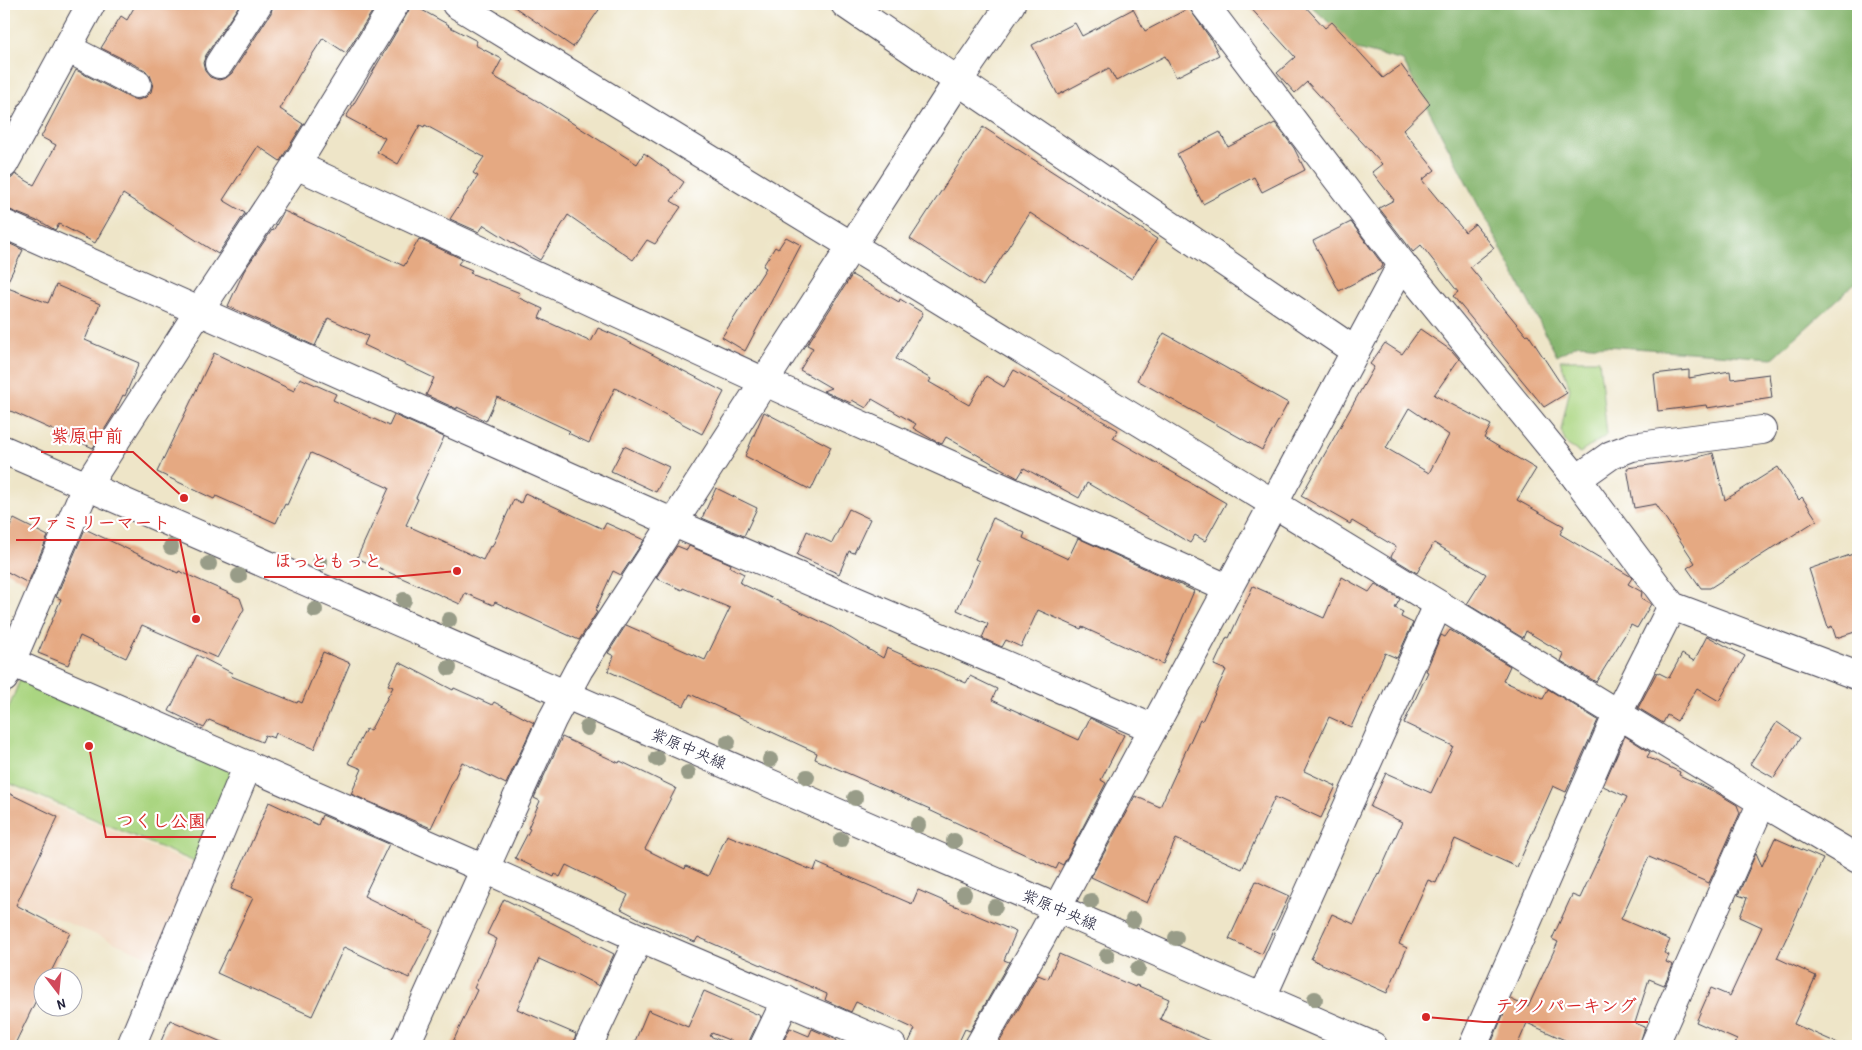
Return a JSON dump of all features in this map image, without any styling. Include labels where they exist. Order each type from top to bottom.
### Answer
[{"type":"street","points":[[4,164],[92,4]]},
{"type":"street","points":[[220,64],[258,4]]},
{"type":"street","points":[[395,4],[296,165],[86,487],[6,667],[248,765],[639,938],[892,1046]]},
{"type":"street","points":[[456,4],[1438,605],[1858,859]]},
{"type":"street","points":[[845,4],[1355,351]]},
{"type":"street","points":[[405,1046],[552,720],[580,669],[1010,4]]},
{"type":"street","points":[[1204,4],[1402,264],[1577,479],[1672,606],[1858,676]]},
{"type":"street","points":[[67,48],[137,84]]},
{"type":"street","points":[[296,165],[765,382],[1227,588]]},
{"type":"street","points":[[4,224],[674,523],[1152,728]]},
{"type":"street","points":[[979,1046],[1042,936],[1402,264]]},
{"type":"street","points":[[1577,479],[1611,455],[1632,447],[1762,430]]},
{"type":"street","name":"紫原中央線","points":[[4,450],[1373,1046]]},
{"type":"street","points":[[1262,997],[1438,605]]},
{"type":"street","points":[[1473,1046],[1618,713],[1672,606]]},
{"type":"street","points":[[131,1046],[248,765]]},
{"type":"street","points":[[1654,1046],[1762,802]]},
{"type":"street","points":[[588,1046],[639,938]]},
{"type":"street","points":[[764,1046],[786,1000]]},
{"type":"shaded area","points":[[4,785],[196,866],[156,960],[4,896]]},
{"type":"green space","points":[[1309,4],[1858,4],[1858,281],[1773,358],[1578,344],[1557,356],[1403,61],[1357,49]]},
{"type":"green space","points":[[1560,360],[1599,360],[1607,435],[1580,453],[1566,444],[1561,430],[1570,388]]},
{"type":"green space","points":[[21,677],[232,772],[195,862],[4,781],[4,720]]},
{"type":"building","points":[[136,4],[240,4],[206,55],[203,63],[205,71],[210,77],[219,80],[226,78],[232,73],[271,13],[273,4],[377,4],[346,53],[323,38],[299,75],[280,109],[303,124],[280,161],[258,146],[223,200],[245,213],[218,254],[123,194],[95,243],[59,224],[55,230],[38,220],[4,209],[4,180],[12,178],[15,174],[34,185],[56,145],[41,137],[76,70],[130,98],[138,100],[146,97],[151,92],[153,83],[150,75],[145,70],[101,48],[121,16],[127,20]]},
{"type":"building","points":[[411,4],[477,41],[475,45],[502,59],[493,76],[539,102],[637,164],[644,153],[684,182],[671,201],[681,207],[655,244],[647,240],[633,260],[568,215],[540,260],[484,225],[479,232],[450,219],[478,176],[473,173],[484,157],[425,125],[424,127],[420,125],[398,164],[377,152],[385,138],[346,117]]},
{"type":"building","points":[[510,4],[603,4],[573,47]]},
{"type":"building","points":[[1247,4],[1303,4],[1325,28],[1332,22],[1383,78],[1401,65],[1430,104],[1403,130],[1435,170],[1422,180],[1465,232],[1475,224],[1494,248],[1470,267],[1526,335],[1528,334],[1567,393],[1544,407],[1453,296],[1458,292],[1421,245],[1413,252],[1379,208],[1394,200],[1372,172],[1382,164],[1307,82],[1295,93],[1277,73],[1295,57]]},
{"type":"building","points":[[1189,8],[1210,38],[1219,55],[1176,77],[1165,56],[1116,81],[1109,68],[1058,95],[1032,45],[1075,23],[1082,36],[1133,9],[1145,31]]},
{"type":"building","points":[[1275,123],[1294,148],[1305,170],[1262,192],[1254,177],[1203,204],[1177,154],[1220,132],[1228,147]]},
{"type":"building","points":[[983,127],[1157,239],[1132,279],[1030,213],[983,286],[910,239]]},
{"type":"building","points":[[284,211],[404,266],[419,239],[462,259],[458,264],[472,270],[470,273],[520,293],[517,297],[543,309],[539,318],[591,342],[598,328],[621,338],[724,392],[702,434],[615,388],[589,443],[568,433],[570,431],[497,397],[486,421],[426,395],[434,378],[364,345],[368,336],[328,318],[315,346],[228,306],[244,271],[273,231]]},
{"type":"building","points":[[1351,222],[1383,265],[1381,269],[1339,291],[1313,241]]},
{"type":"building","points":[[786,237],[801,245],[745,351],[722,337],[766,268],[763,266],[775,247],[778,249]]},
{"type":"building","points":[[4,241],[23,250],[5,287],[48,303],[56,285],[100,304],[85,340],[139,363],[125,396],[123,395],[114,414],[93,448],[4,408]]},
{"type":"building","points":[[852,275],[899,302],[900,299],[923,313],[896,359],[931,379],[929,382],[969,405],[986,376],[1004,387],[1014,370],[1118,430],[1113,438],[1226,503],[1205,541],[1195,535],[1190,543],[1087,483],[1079,498],[1024,468],[1018,478],[946,437],[942,444],[935,441],[913,428],[916,424],[872,399],[866,408],[852,400],[851,403],[823,391],[831,388],[800,370],[813,348],[807,345]]},
{"type":"building","points":[[1420,329],[1452,351],[1459,359],[1434,395],[1491,425],[1484,438],[1536,469],[1517,500],[1564,526],[1560,534],[1630,576],[1632,578],[1628,584],[1642,592],[1641,598],[1651,604],[1637,628],[1631,625],[1596,682],[1561,661],[1564,654],[1526,631],[1523,638],[1467,604],[1486,574],[1434,543],[1417,573],[1391,557],[1396,547],[1352,521],[1350,524],[1301,496],[1374,367],[1370,364],[1385,343],[1402,354]],"holes":[[[1409,408],[1449,435],[1429,473],[1386,448]]]},
{"type":"building","points":[[1164,333],[1288,403],[1262,450],[1137,380]]},
{"type":"building","points":[[214,353],[294,391],[300,378],[336,394],[333,400],[389,426],[394,415],[444,437],[416,498],[418,499],[406,525],[483,560],[490,546],[492,547],[514,499],[521,503],[525,493],[603,529],[606,523],[644,540],[621,575],[613,571],[595,611],[597,612],[579,640],[495,602],[493,605],[465,593],[460,604],[357,558],[389,488],[311,453],[287,505],[285,504],[276,523],[216,496],[214,499],[157,472]]},
{"type":"building","points":[[1689,370],[1689,378],[1730,371],[1731,379],[1769,374],[1772,398],[1707,408],[1706,405],[1658,411],[1654,374]]},
{"type":"building","points":[[764,412],[831,447],[811,490],[745,456]]},
{"type":"building","points":[[624,446],[669,467],[656,492],[611,471]]},
{"type":"building","points":[[1713,453],[1725,500],[1778,467],[1799,500],[1802,497],[1817,520],[1710,588],[1701,588],[1687,568],[1695,563],[1656,504],[1634,508],[1627,468],[1687,460]]},
{"type":"building","points":[[716,488],[757,508],[744,536],[702,518]]},
{"type":"building","points":[[849,509],[870,519],[854,553],[849,551],[839,574],[797,555],[807,531],[832,543]]},
{"type":"building","points":[[993,518],[1025,533],[1023,538],[1068,559],[1078,538],[1194,591],[1163,664],[1082,627],[1081,629],[1038,610],[1021,647],[1006,640],[1002,647],[982,638],[988,624],[957,610],[979,561],[975,559]]},
{"type":"building","points":[[14,519],[48,536],[28,583],[4,570],[4,538]]},
{"type":"building","points":[[85,529],[178,573],[179,571],[240,598],[244,609],[217,658],[142,625],[126,658],[80,636],[68,665],[38,653],[61,599],[56,597]]},
{"type":"building","points":[[677,546],[687,550],[689,546],[731,564],[730,567],[744,574],[740,583],[830,626],[883,658],[887,648],[966,683],[970,676],[997,689],[992,700],[1079,740],[1090,718],[1124,735],[1101,780],[1106,783],[1063,865],[1059,863],[1056,869],[930,809],[815,759],[817,753],[690,694],[684,706],[608,671],[614,656],[608,653],[626,625],[705,660],[730,608],[656,578]]},
{"type":"building","points":[[1853,554],[1858,569],[1858,631],[1836,638],[1832,626],[1828,628],[1809,569]]},
{"type":"building","points":[[1342,577],[1369,592],[1375,584],[1400,599],[1395,608],[1403,612],[1401,617],[1413,623],[1397,658],[1385,653],[1351,727],[1329,717],[1304,771],[1336,786],[1321,818],[1275,797],[1242,869],[1176,839],[1147,903],[1091,877],[1135,796],[1160,807],[1200,720],[1202,721],[1226,670],[1214,665],[1253,586],[1324,618]]},
{"type":"building","points":[[1450,630],[1510,666],[1503,681],[1543,699],[1548,689],[1598,720],[1566,792],[1553,786],[1517,867],[1455,839],[1436,883],[1428,880],[1399,944],[1407,948],[1387,993],[1311,959],[1332,914],[1354,924],[1402,822],[1370,807],[1386,773],[1431,793],[1453,746],[1404,723],[1428,672],[1426,671],[1441,635],[1445,637]]},
{"type":"building","points":[[1707,636],[1745,656],[1719,701],[1697,688],[1677,721],[1667,715],[1663,723],[1638,708],[1657,672],[1669,678],[1682,654],[1694,661]]},
{"type":"building","points":[[323,652],[350,663],[314,749],[276,733],[274,738],[265,735],[262,742],[209,720],[204,728],[169,711],[197,655],[232,673],[231,676],[297,703],[298,701],[302,703]]},
{"type":"building","points":[[399,662],[453,690],[454,688],[492,705],[494,702],[534,723],[506,784],[462,762],[431,828],[351,794],[362,769],[348,763],[366,729],[370,731],[393,687],[388,685]]},
{"type":"building","points":[[1777,722],[1800,738],[1774,778],[1750,764]]},
{"type":"building","points":[[1625,736],[1650,752],[1647,757],[1680,772],[1679,775],[1737,805],[1740,813],[1709,883],[1649,857],[1621,919],[1670,940],[1664,953],[1669,955],[1666,962],[1673,965],[1664,985],[1649,979],[1635,1023],[1645,1027],[1639,1046],[1578,1046],[1527,1023],[1517,1046],[1490,1046],[1510,999],[1528,1007],[1558,942],[1552,939],[1572,895],[1580,898],[1627,797],[1603,786]]},
{"type":"building","points":[[562,737],[619,763],[620,761],[676,788],[645,849],[685,869],[686,866],[708,876],[727,835],[814,871],[817,863],[912,904],[918,890],[1016,932],[1004,960],[1009,962],[970,1031],[965,1029],[957,1046],[907,1046],[915,1029],[856,1002],[851,1012],[825,1000],[827,994],[698,937],[695,942],[642,920],[621,909],[628,895],[566,865],[560,877],[555,874],[554,877],[515,858],[530,829],[528,828],[540,801],[534,798]]},
{"type":"building","points":[[4,791],[58,817],[16,905],[70,933],[53,968],[32,968],[32,1009],[14,1046],[4,1046]]},
{"type":"building","points":[[269,802],[318,825],[322,815],[389,844],[364,896],[433,930],[409,978],[344,947],[312,1016],[217,973],[253,898],[231,889]]},
{"type":"building","points":[[1775,838],[1823,859],[1777,958],[1816,976],[1794,1024],[1844,1046],[1734,1046],[1737,1040],[1696,1022],[1711,988],[1730,996],[1762,927],[1740,917],[1747,898],[1738,895],[1756,853],[1762,866]]},
{"type":"building","points":[[1256,881],[1289,896],[1262,954],[1229,939]]},
{"type":"building","points":[[504,899],[614,954],[599,986],[570,971],[570,973],[539,959],[517,1009],[576,1034],[573,1046],[451,1046],[477,990],[474,988],[497,939],[487,934]]},
{"type":"building","points":[[1059,954],[1135,987],[1136,985],[1169,999],[1160,1019],[1222,1046],[1007,1046],[999,1043],[1038,975],[1048,979]]},
{"type":"building","points":[[704,991],[761,1016],[750,1039],[749,1046],[743,1046],[712,1033],[710,1036],[733,1046],[633,1046],[648,1010],[688,1027]]},
{"type":"building","points":[[170,1020],[231,1046],[159,1046]]},
{"type":"building","points":[[790,1028],[809,1036],[812,1029],[837,1040],[834,1046],[781,1046]]},
{"type":"place","name":"紫原中前","points":[[184,498]]},
{"type":"place","name":"ほっともっと","points":[[457,571]]},
{"type":"place","name":"ファミリーマート","points":[[196,619]]},
{"type":"place","name":"つくし公園","points":[[89,746]]},
{"type":"place","name":"テクノパーキング","points":[[1426,1017]]}]
